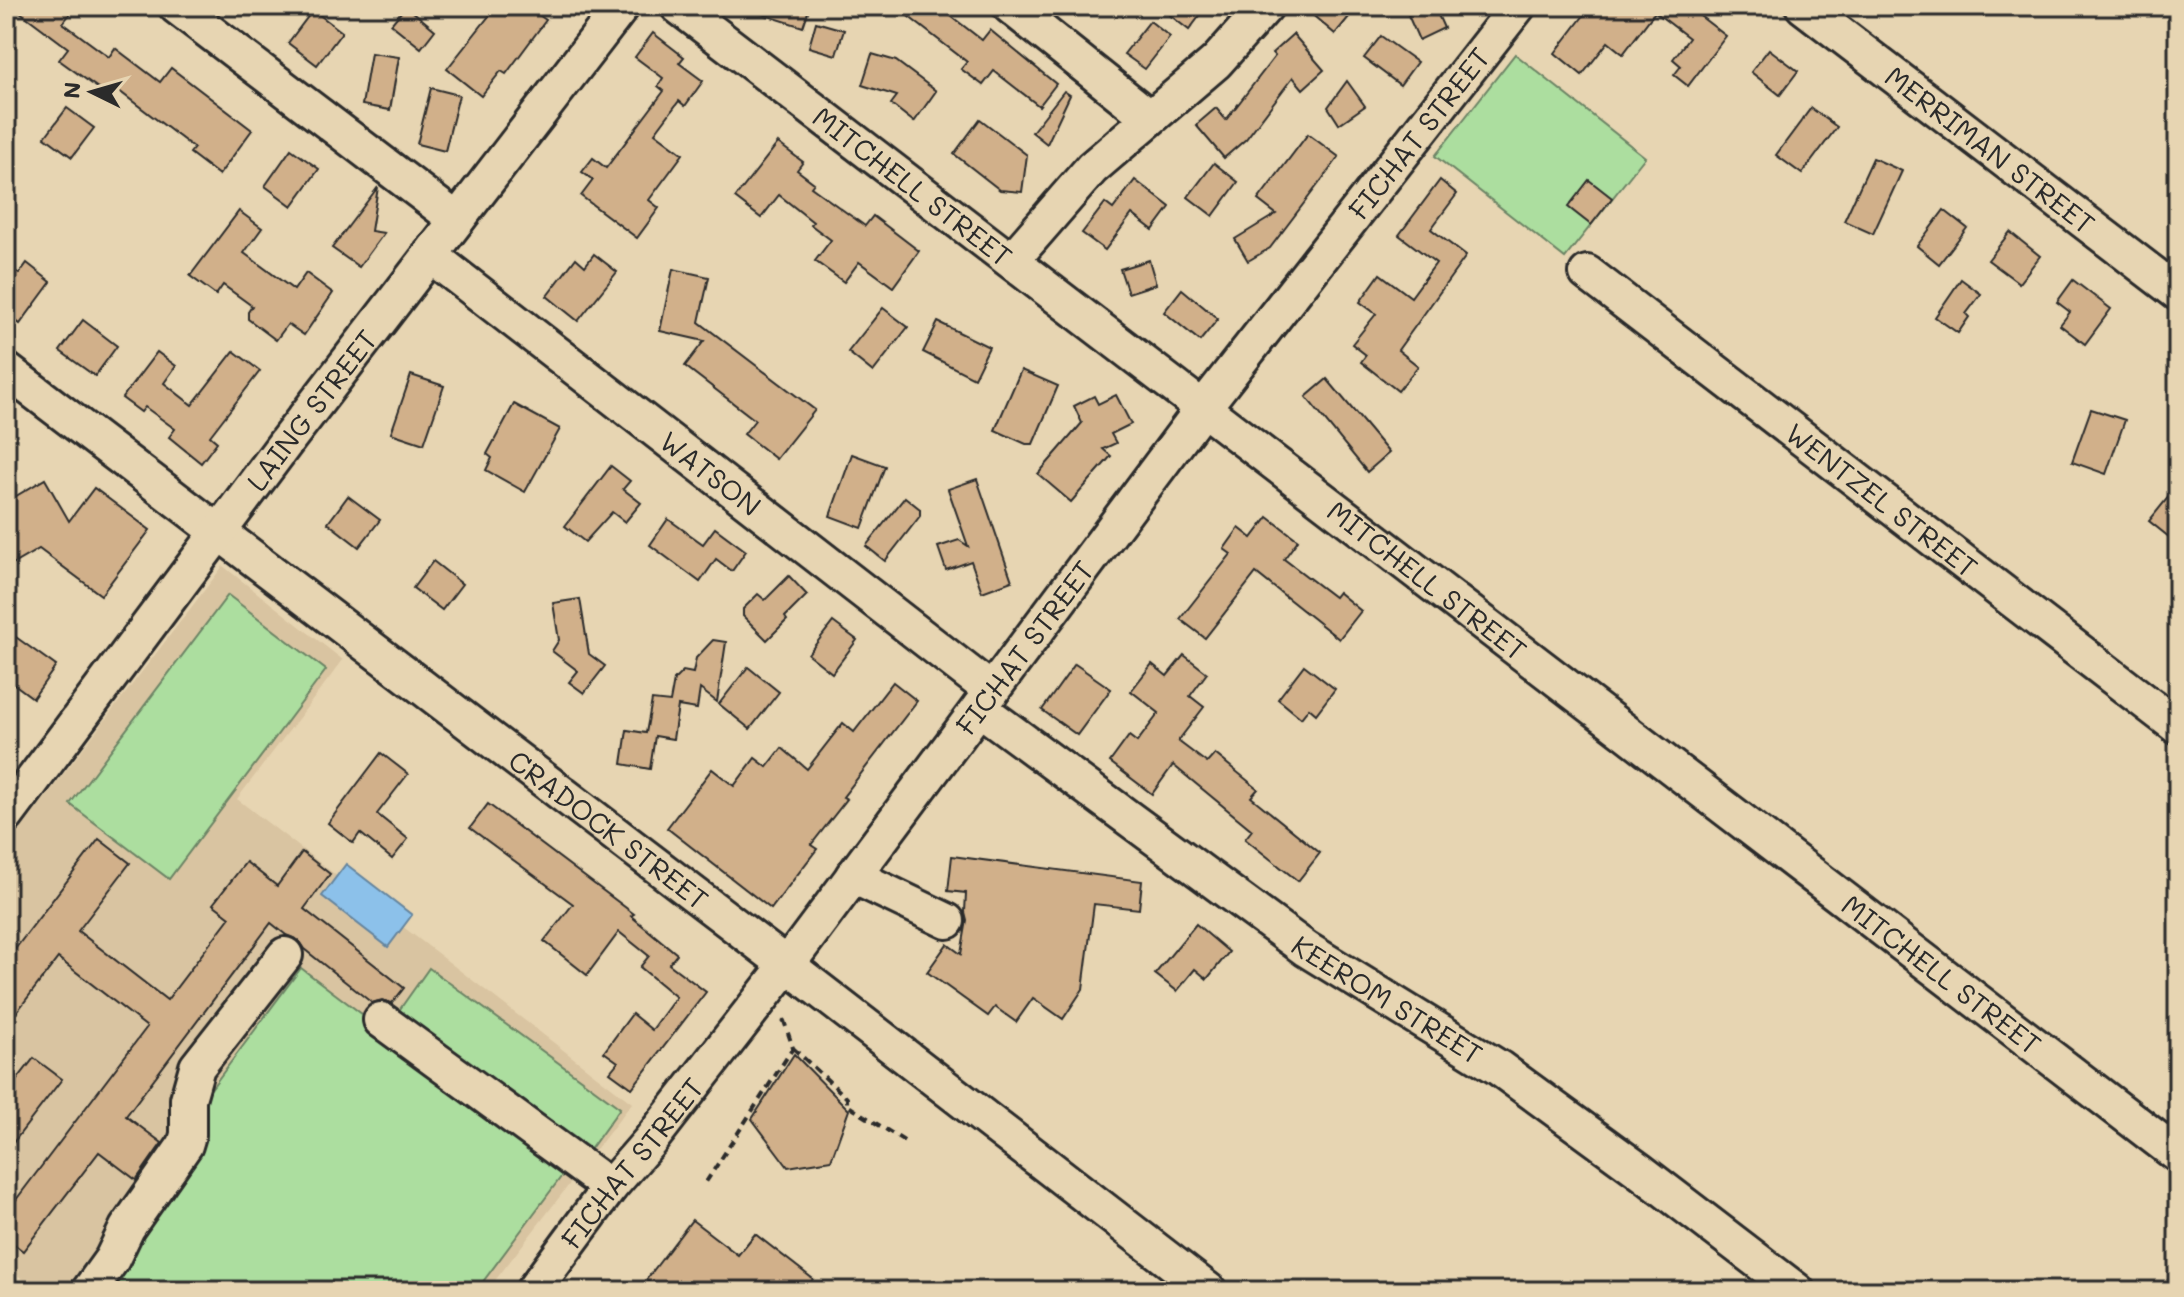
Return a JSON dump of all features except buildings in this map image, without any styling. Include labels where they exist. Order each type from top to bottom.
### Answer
[{"type":"street","points":[[176,6],[457,220]]},
{"type":"street","name":"LAING STREET","points":[[6,816],[622,6]]},
{"type":"street","name":"MITCHELL STREET","points":[[678,6],[2178,1155]]},
{"type":"street","points":[[1010,6],[1149,117]]},
{"type":"street","points":[[1012,260],[1092,168],[1216,62],[1266,6]]},
{"type":"street","name":"FICHAT STREET","points":[[533,1291],[610,1187],[650,1141],[787,965],[1203,408],[1518,6]]},
{"type":"street","name":"MERRIMAN STREET","points":[[1803,6],[2178,293]]},
{"type":"street","name":"WATSON","points":[[431,256],[986,699]]},
{"type":"street","name":"WENTZEL STREET","points":[[1587,273],[2178,727]]},
{"type":"street","name":"CRADOCK STREET","points":[[6,370],[1209,1291]]},
{"type":"street","name":"KEEROM STREET","points":[[986,699],[1306,949],[1499,1068],[1797,1291]]},
{"type":"street","points":[[853,876],[947,921]]},
{"type":"street","points":[[89,1291],[112,1259],[127,1228],[185,1145],[188,1099],[197,1067],[285,955]]},
{"type":"street","points":[[381,1020],[610,1187]]},
{"type":"path","points":[[759,1000],[784,1021],[793,1048],[847,1098],[847,1105],[909,1144]]},
{"type":"path","points":[[706,1182],[793,1048]]},
{"type":"shaded area","points":[[223,566],[343,660],[237,799],[632,1103],[487,1291],[38,1291],[6,1266],[6,849]]},
{"type":"green space","points":[[1515,54],[1645,157],[1565,258],[1435,156]]},
{"type":"green space","points":[[228,595],[326,670],[169,879],[70,804]]},
{"type":"green space","points":[[301,968],[567,1169],[476,1291],[94,1291],[203,1146],[196,1109]]},
{"type":"green space","points":[[429,968],[620,1108],[584,1158],[393,1019]]},
{"type":"water","points":[[346,864],[412,915],[388,947],[322,896]]}]
